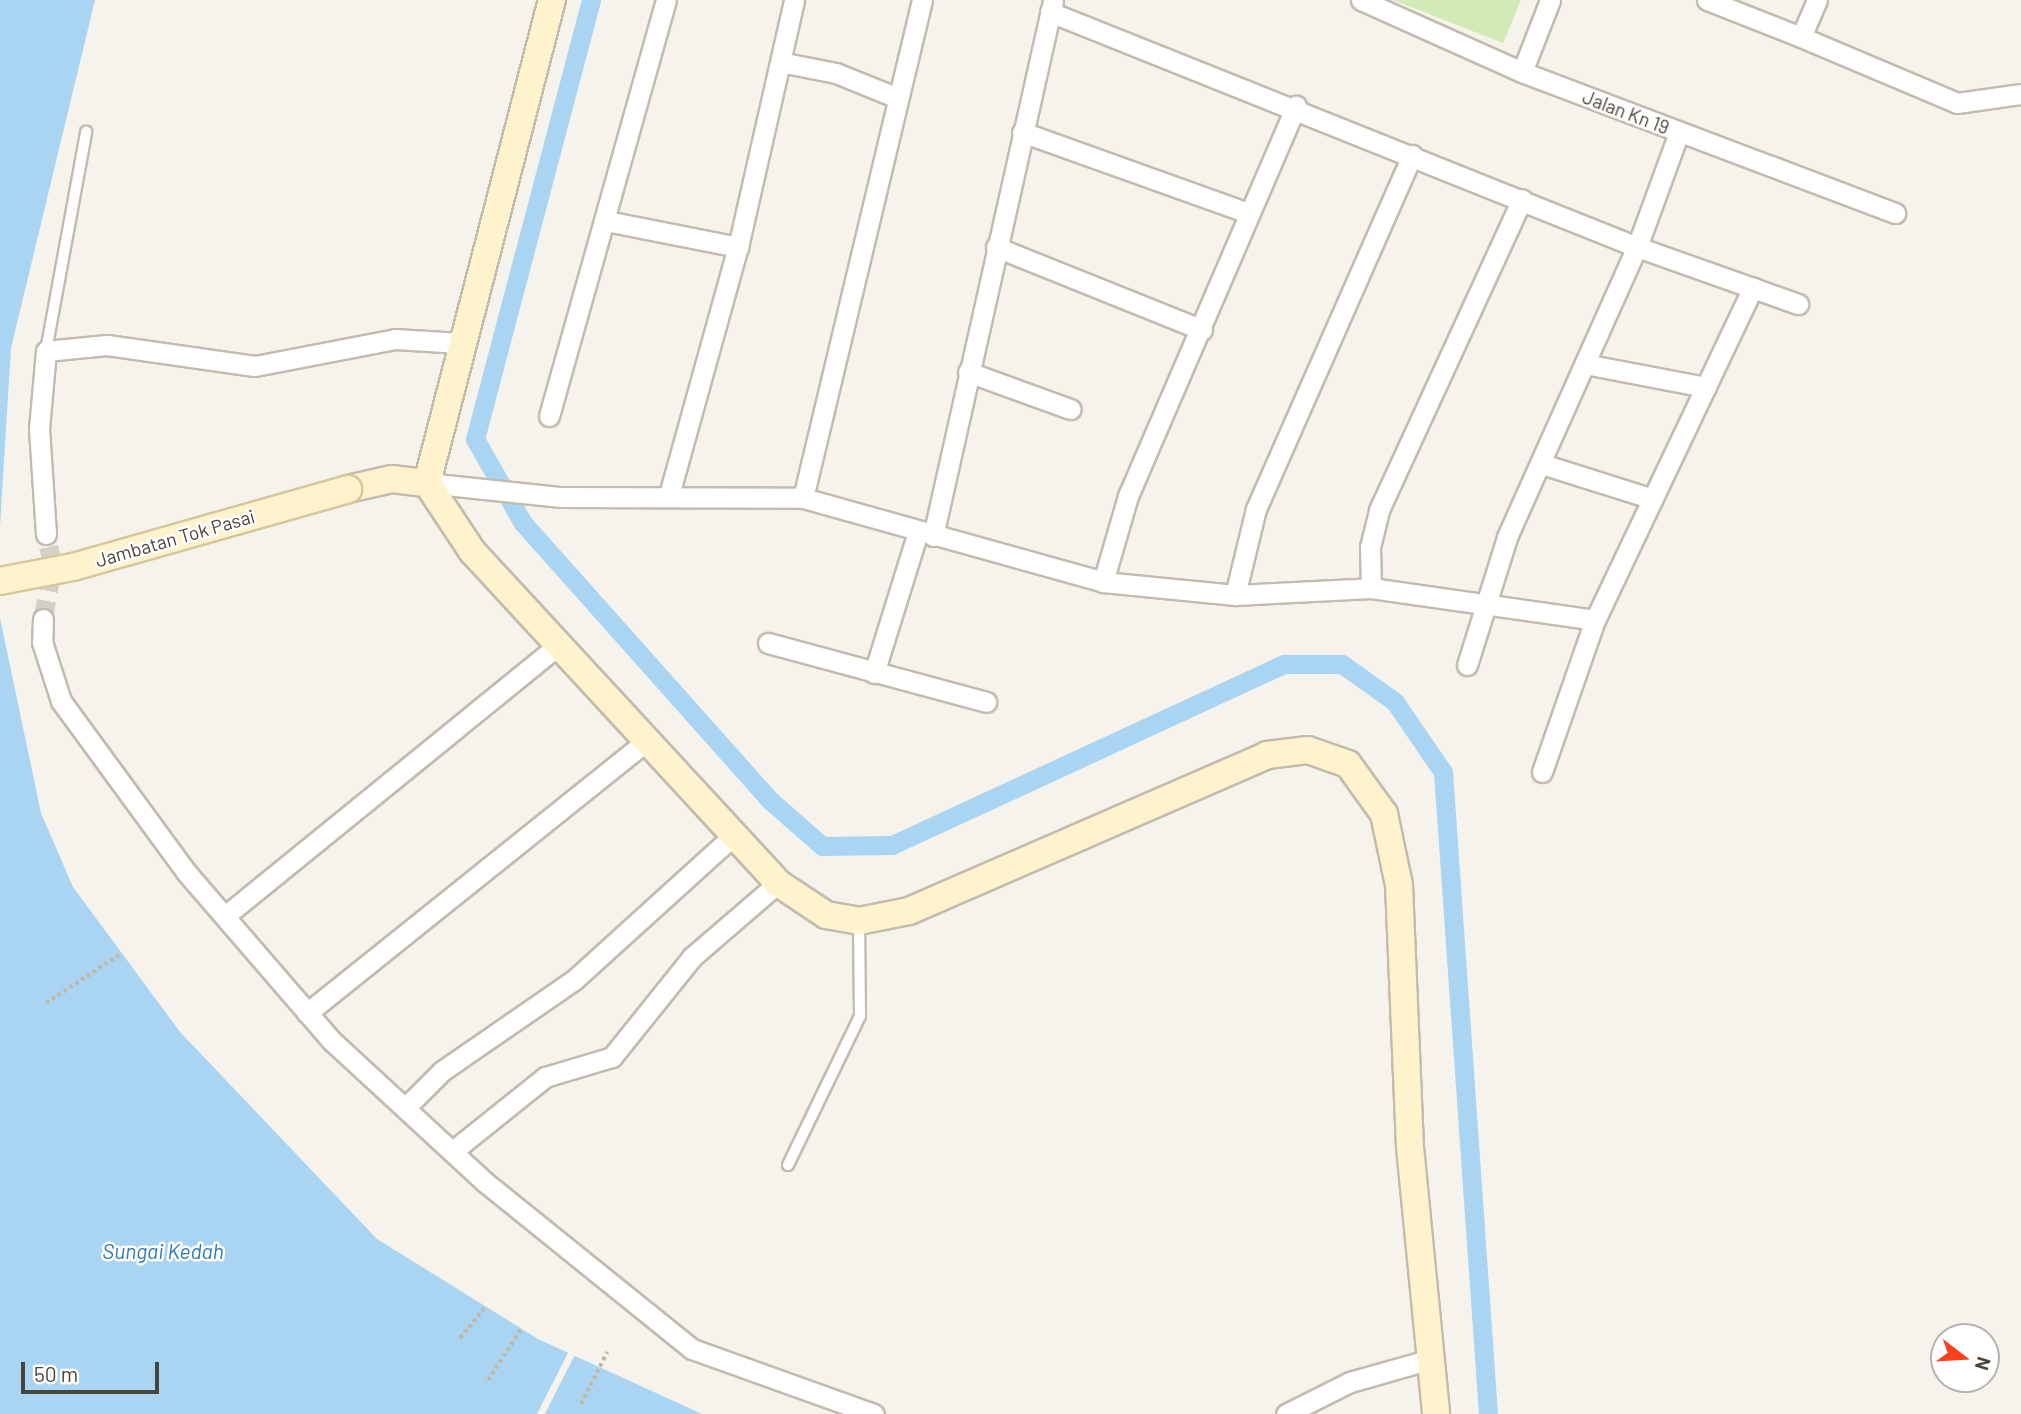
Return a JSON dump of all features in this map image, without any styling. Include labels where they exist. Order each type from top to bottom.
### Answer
[{"type":"main road","points":[[552,0],[461,342],[438,484],[472,551],[649,739],[778,884],[826,915],[859,921],[909,911],[1237,765],[1289,750],[1340,757],[1368,785],[1384,814],[1399,885],[1427,1360],[1436,1414]]},
{"type":"main road","name":"Jambatan Tok Pasai","points":[[0,581],[139,549],[392,479],[438,484]]},
{"type":"street","points":[[549,416],[666,0]]},
{"type":"street","points":[[668,495],[738,247],[794,0]]},
{"type":"street","points":[[803,498],[922,0]]},
{"type":"street","name":"Jalan Kn 19","points":[[1361,0],[1522,72],[1895,213]]},
{"type":"street","points":[[1522,72],[1550,0]]},
{"type":"street","points":[[1707,0],[1963,105],[1997,93],[2021,94]]},
{"type":"street","points":[[1801,37],[1817,0]]},
{"type":"street","points":[[874,673],[925,534],[968,372],[1051,6],[1637,247],[1798,304]]},
{"type":"street","points":[[780,62],[836,73],[898,98]]},
{"type":"street","points":[[1103,582],[1128,496],[1202,330],[1248,212],[1296,106]]},
{"type":"street","points":[[1022,132],[1248,212]]},
{"type":"street","points":[[1467,665],[1507,537],[1637,247],[1679,132]]},
{"type":"street","points":[[1235,595],[1256,509],[1412,155]]},
{"type":"street","points":[[1371,588],[1370,547],[1379,510],[1522,199]]},
{"type":"street","points":[[606,220],[738,247]]},
{"type":"street","points":[[996,247],[1202,330]]},
{"type":"street","points":[[1542,772],[1595,620],[1753,288]]},
{"type":"street","points":[[46,534],[38,429],[46,351],[117,346],[255,366],[395,339],[461,342]]},
{"type":"street","points":[[1585,364],[1706,387]]},
{"type":"street","points":[[968,372],[1070,409]]},
{"type":"street","points":[[1542,464],[1653,499]]},
{"type":"street","points":[[438,484],[561,497],[668,495],[803,498],[1103,582],[1235,595],[1371,588],[1486,601],[1595,620]]},
{"type":"street","points":[[43,619],[42,642],[61,701],[150,827],[307,1013],[405,1108],[692,1349],[874,1414]]},
{"type":"street","points":[[768,643],[986,702]]},
{"type":"street","points":[[225,916],[559,645]]},
{"type":"street","points":[[307,1013],[649,739]]},
{"type":"street","points":[[405,1108],[442,1071],[573,980],[734,835]]},
{"type":"street","points":[[454,1150],[538,1081],[612,1057],[692,957],[778,884]]},
{"type":"street","points":[[1286,1414],[1350,1382],[1427,1360]]},
{"type":"lane","points":[[46,351],[86,132]]},
{"type":"lane","points":[[788,1165],[860,1016],[859,921]]},
{"type":"path","points":[[46,1003],[119,955]]},
{"type":"path","points":[[460,1338],[484,1308]]},
{"type":"path","points":[[488,1380],[521,1329]]},
{"type":"path","points":[[581,1404],[607,1352]]},
{"type":"green space","points":[[1393,0],[1521,0],[1503,43]]},
{"type":"water","points":[[0,0],[95,0],[11,348],[0,526]]},
{"type":"water","name":"Sungai Kedah","points":[[0,618],[41,813],[73,887],[180,1032],[377,1239],[538,1339],[702,1414],[0,1414]]},
{"type":"pier","points":[[570,1349],[576,1352],[545,1414],[537,1414]]},
{"type":"waterway","points":[[591,0],[475,439],[523,523],[772,802],[822,846],[892,845],[1284,664],[1342,664],[1395,702],[1443,772],[1488,1414]]},
{"type":"tunnel","points":[[43,619],[53,565],[46,534]]}]
